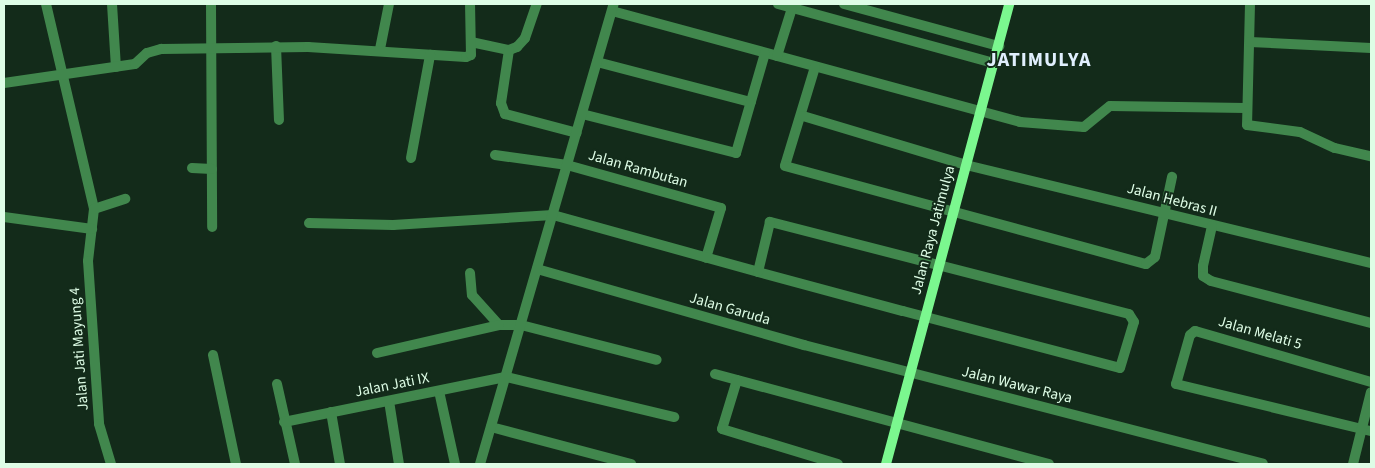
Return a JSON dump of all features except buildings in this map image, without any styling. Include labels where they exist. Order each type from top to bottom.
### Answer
[{"type":"main road","name":"Jalan Raya Jatimulya","points":[[886,464],[1009,4]]},
{"type":"street","name":"Jalan Jati Mayung 4","points":[[46,4],[64,72],[94,208],[88,261],[99,424],[111,464]]},
{"type":"street","points":[[112,4],[116,67]]},
{"type":"street","points":[[211,4],[212,227]]},
{"type":"street","points":[[380,49],[389,4]]},
{"type":"street","points":[[4,83],[64,72],[138,63],[154,49],[276,46],[380,49],[430,55],[470,56],[470,4]]},
{"type":"street","points":[[537,4],[525,38],[509,50],[501,103],[505,114],[577,132]]},
{"type":"street","points":[[778,4],[993,63]]},
{"type":"street","points":[[844,4],[999,46]]},
{"type":"street","points":[[1250,4],[1250,42],[1245,122],[1252,127],[1300,132],[1335,148],[1371,156]]},
{"type":"street","points":[[480,464],[521,325],[540,270],[553,215],[613,8],[815,67],[1020,122],[1084,127],[1110,106],[1246,108]]},
{"type":"street","points":[[777,56],[792,8]]},
{"type":"street","points":[[471,42],[509,50]]},
{"type":"street","points":[[1250,42],[1371,48]]},
{"type":"street","points":[[276,46],[280,120]]},
{"type":"street","points":[[582,114],[736,153],[765,52]]},
{"type":"street","points":[[411,158],[430,55]]},
{"type":"street","points":[[597,62],[751,102]]},
{"type":"street","points":[[815,67],[803,116],[785,166],[1146,264],[1155,257],[1172,177]]},
{"type":"street","name":"Jalan Hebras II","points":[[803,116],[966,164],[1212,226],[1371,263]]},
{"type":"street","name":"Jalan Rambutan","points":[[495,155],[567,165],[721,208],[706,258]]},
{"type":"street","points":[[192,168],[212,169]]},
{"type":"street","points":[[94,208],[125,199]]},
{"type":"street","points":[[309,223],[393,224],[553,215],[706,258],[925,317],[1120,368],[1134,318],[939,264],[770,222],[758,272]]},
{"type":"street","points":[[4,217],[92,230]]},
{"type":"street","points":[[1212,226],[1203,266],[1203,276],[1211,282],[1371,323]]},
{"type":"street","name":"Jalan Garuda","points":[[540,270],[714,323],[910,374]]},
{"type":"street","points":[[470,273],[472,295],[499,325]]},
{"type":"street","points":[[377,352],[499,325],[521,325],[657,360]]},
{"type":"street","name":"Jalan Melati 5","points":[[1367,430],[1176,384],[1190,335],[1195,331],[1371,382]]},
{"type":"street","points":[[213,355],[224,394],[236,464]]},
{"type":"street","points":[[714,374],[898,421],[1049,464]]},
{"type":"street","name":"Jalan Wawar Raya","points":[[910,374],[1263,464]]},
{"type":"street","points":[[506,377],[674,417]]},
{"type":"street","name":"Jalan Jati IX","points":[[284,422],[506,377]]},
{"type":"street","points":[[736,380],[722,429],[838,464]]},
{"type":"street","points":[[277,384],[284,422],[295,464]]},
{"type":"street","points":[[439,391],[455,464]]},
{"type":"street","points":[[1353,464],[1367,430],[1371,392]]},
{"type":"street","points":[[389,401],[399,464]]},
{"type":"street","points":[[332,412],[340,464]]},
{"type":"street","points":[[491,427],[631,464]]},
{"type":"district","name":"JATIMULYA","points":[[1039,60]]}]
